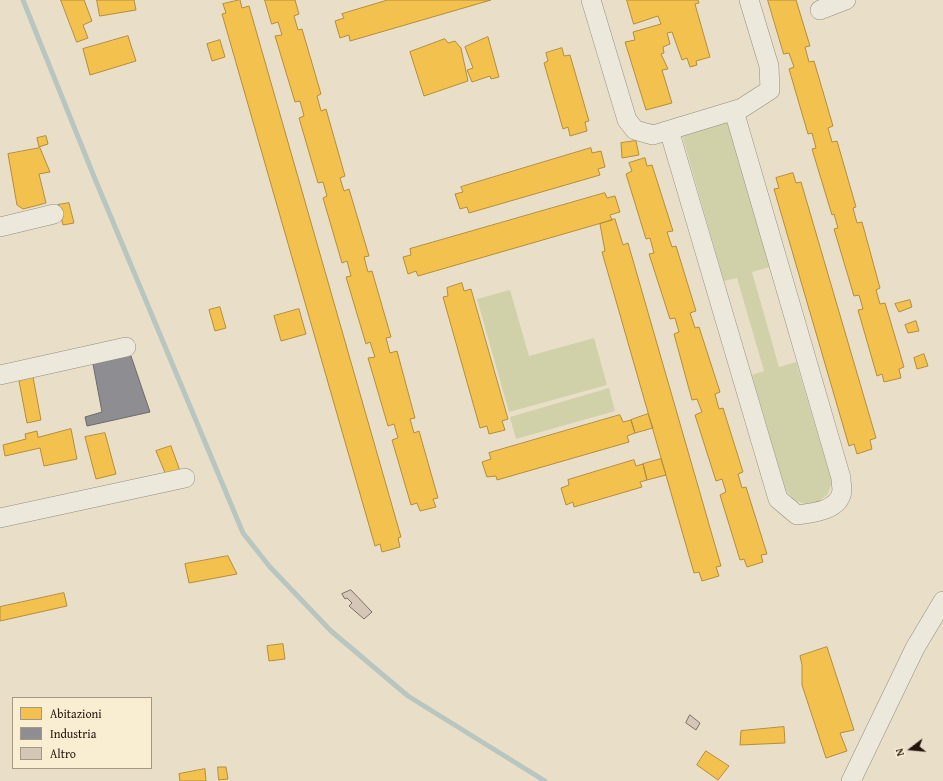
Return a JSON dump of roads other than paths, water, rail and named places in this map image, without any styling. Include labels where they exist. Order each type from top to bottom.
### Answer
[{"type":"street","points":[[591,0],[626,120],[635,130],[653,135],[742,108],[770,90],[769,66],[749,0]]},
{"type":"street","points":[[820,10],[846,0]]},
{"type":"street","points":[[669,130],[778,499],[797,515],[819,513],[835,503],[842,493],[841,478],[734,111]]},
{"type":"street","points":[[0,227],[54,214]]},
{"type":"street","points":[[0,375],[126,347]]},
{"type":"street","points":[[0,518],[185,478]]},
{"type":"street","points":[[851,781],[915,648],[943,601]]},
{"type":"waterway","points":[[23,0],[95,179],[243,533],[270,567],[331,631],[408,696],[545,781]]}]
